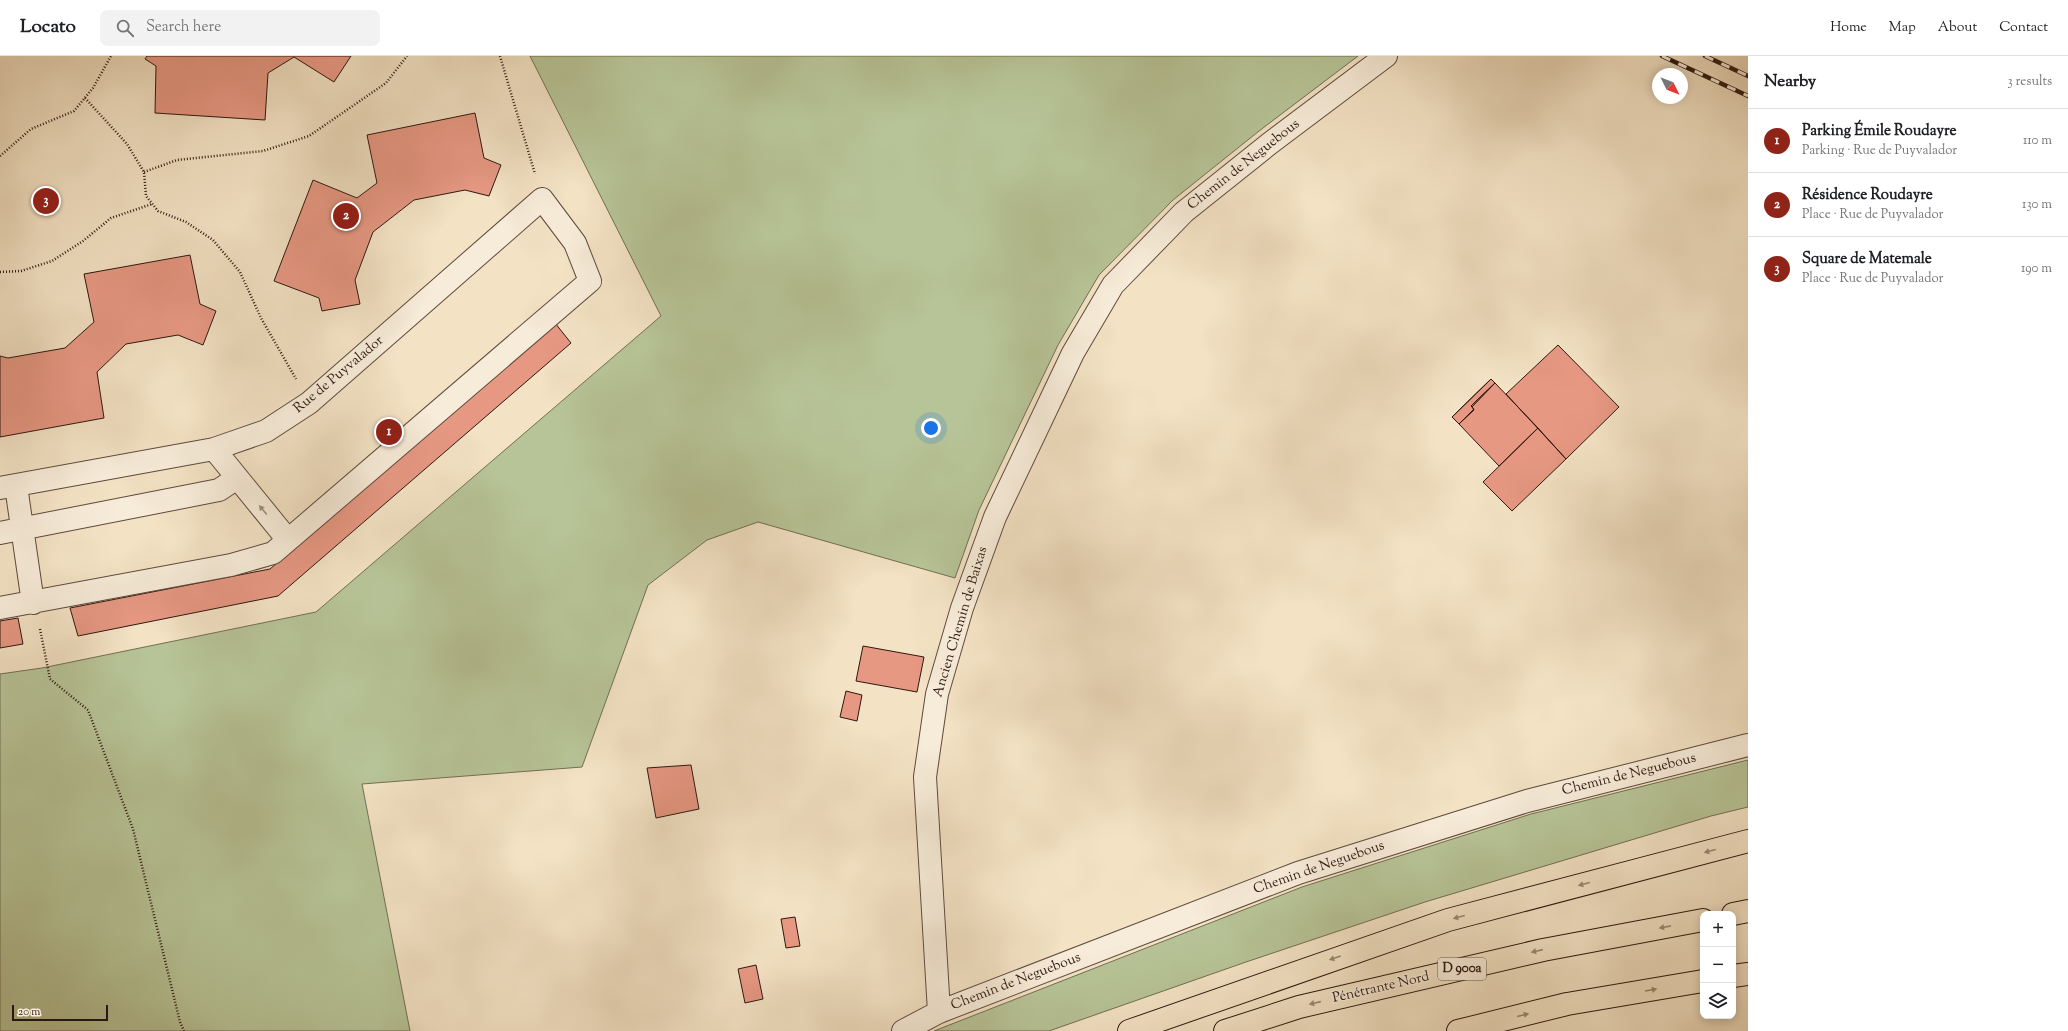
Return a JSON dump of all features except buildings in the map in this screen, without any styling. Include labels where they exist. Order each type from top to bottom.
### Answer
[{"type":"highway","points":[[1129,1031],[1448,920],[1748,841]]},
{"type":"highway","points":[[1736,913],[1748,911]]},
{"type":"highway","name":"Pénétrante Nord","points":[[1225,1031],[1299,1007],[1543,950],[1700,921]]},
{"type":"highway","points":[[1736,976],[1748,974]]},
{"type":"highway","points":[[1458,1031],[1567,1004],[1700,982]]},
{"type":"street","name":"Chemin de Neguebous","points":[[1113,285],[1184,212],[1269,144],[1386,56]]},
{"type":"street","name":"Rue de Puyvalador","points":[[8,487],[214,448],[266,431],[309,403],[542,199]]},
{"type":"street","points":[[0,608],[231,565],[273,553],[590,281],[576,243],[542,199]]},
{"type":"street","name":"Ancien Chemin de Baixas","points":[[939,1012],[925,778],[937,694],[962,608],[995,517],[1073,353],[1113,285]]},
{"type":"street","points":[[214,448],[288,540]]},
{"type":"street","points":[[0,533],[219,490],[237,478]]},
{"type":"street","points":[[8,487],[21,529],[33,603]]},
{"type":"street","name":"Chemin de Neguebous","points":[[903,1031],[939,1012],[1298,873],[1527,801],[1748,745]]},
{"type":"path","points":[[0,156],[31,129],[74,111],[93,88],[111,56]]},
{"type":"path","points":[[144,172],[177,160],[263,151],[309,136],[386,84],[407,56]]},
{"type":"path","points":[[500,56],[542,199]]},
{"type":"path","points":[[85,98],[128,144],[144,172],[146,196],[158,211],[186,222],[213,240],[240,272],[261,318],[309,403]]},
{"type":"path","points":[[0,272],[21,271],[52,261],[83,241],[111,218],[152,204]]},
{"type":"path","points":[[33,603],[50,679],[88,710],[133,829],[180,1022],[184,1031]]},
{"type":"green space","points":[[530,56],[1358,56],[1259,131],[1173,200],[1099,275],[1058,345],[979,510],[955,578],[758,522],[707,540],[648,585],[582,767],[362,784],[410,1031],[0,1031],[0,674],[42,668],[316,612],[661,316]]},
{"type":"green space","points":[[1748,760],[1748,807],[1711,816],[1425,902],[1246,962],[1049,1031],[934,1031],[1302,887],[1531,814]]},
{"type":"railway","points":[[1662,56],[1748,96]]},
{"type":"railway","points":[[1705,56],[1748,76]]},
{"type":"place","name":"Square de Matemale","points":[[46,201]]},
{"type":"place","name":"Résidence Roudayre","points":[[346,216]]},
{"type":"place","name":"Parking Émile Roudayre","points":[[389,432]]}]
